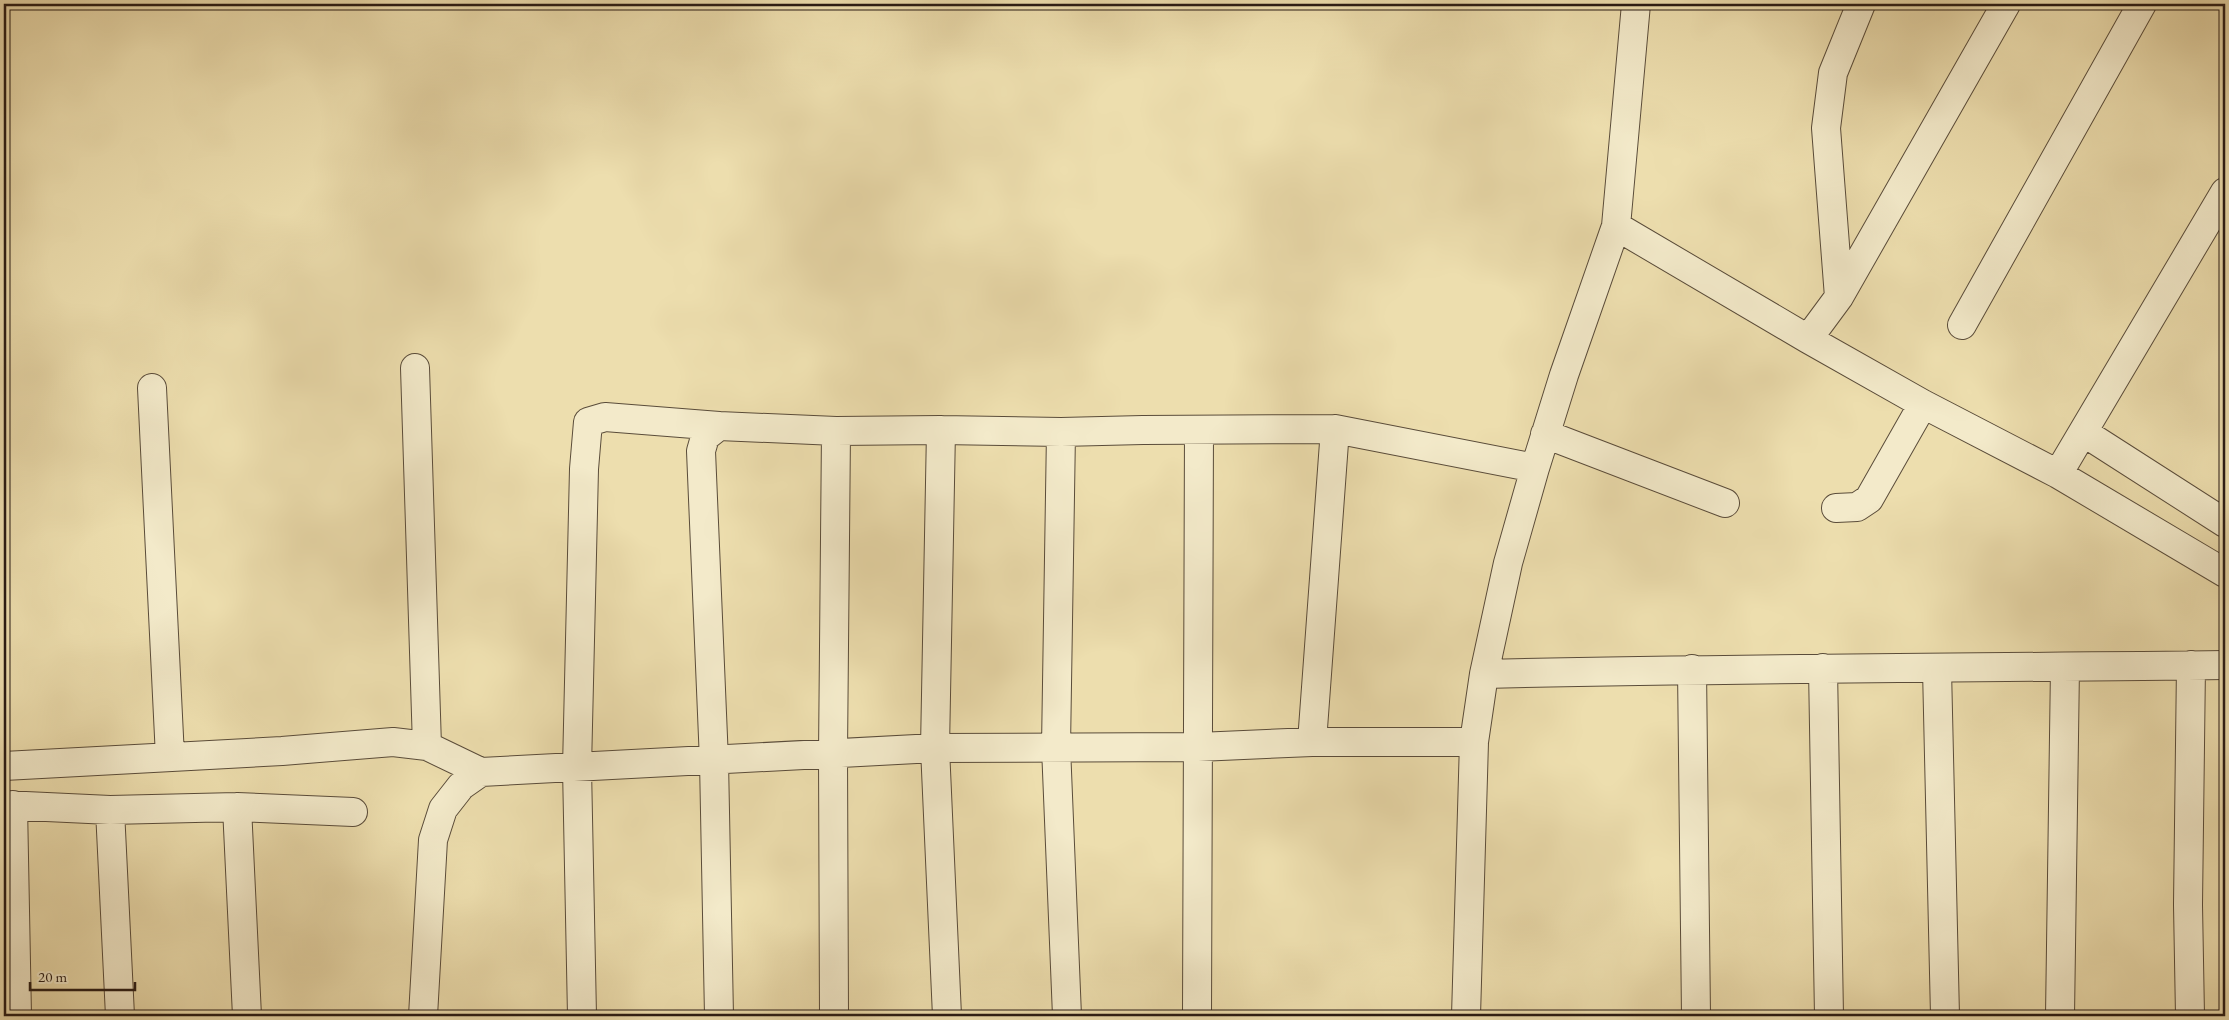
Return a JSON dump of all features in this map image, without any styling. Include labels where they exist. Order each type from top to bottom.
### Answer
[{"type":"street","points":[[1466,1016],[1474,742],[1484,674],[1508,563],[1545,434],[1616,226],[1636,4]]},
{"type":"street","points":[[1839,297],[1826,128],[1833,73],[1861,4]]},
{"type":"street","points":[[1808,339],[1839,297],[2006,4]]},
{"type":"street","points":[[1962,326],[2142,4]]},
{"type":"street","points":[[2058,474],[2225,192]]},
{"type":"street","points":[[1616,226],[1923,404],[2058,474],[2225,573]]},
{"type":"street","points":[[416,368],[427,746]]},
{"type":"street","points":[[152,388],[170,757]]},
{"type":"street","points":[[1836,508],[1857,507],[1869,499],[1923,404]]},
{"type":"street","points":[[582,1016],[577,768],[584,469],[588,422],[606,417],[719,426],[836,431],[1061,432],[1335,429],[1535,468]]},
{"type":"street","points":[[719,426],[705,437],[701,451],[714,761],[719,1016]]},
{"type":"street","points":[[1312,742],[1335,429]]},
{"type":"street","points":[[941,430],[935,748],[948,1016]]},
{"type":"street","points":[[1198,1016],[1199,430]]},
{"type":"street","points":[[834,1016],[833,754],[836,431]]},
{"type":"street","points":[[1061,432],[1056,746],[1067,1016]]},
{"type":"street","points":[[2083,432],[2225,521]]},
{"type":"street","points":[[1545,434],[1725,503]]},
{"type":"street","points":[[1484,674],[1692,669],[1937,669],[2225,664]]},
{"type":"street","points":[[2190,1016],[2188,905],[2191,665]]},
{"type":"street","points":[[2060,1016],[2065,667]]},
{"type":"street","points":[[1823,668],[1829,1016]]},
{"type":"street","points":[[1692,669],[1696,1016]]},
{"type":"street","points":[[1937,669],[1945,1016]]},
{"type":"street","points":[[4,766],[282,751],[393,742],[427,746],[481,772],[935,748],[1056,746],[1198,748],[1312,742],[1474,742]]},
{"type":"street","points":[[423,1016],[432,840],[443,809],[461,786],[481,772]]},
{"type":"street","points":[[17,1016],[8,805],[110,810],[237,807],[353,812]]},
{"type":"street","points":[[237,807],[247,1016]]},
{"type":"street","points":[[110,810],[120,1016]]}]
